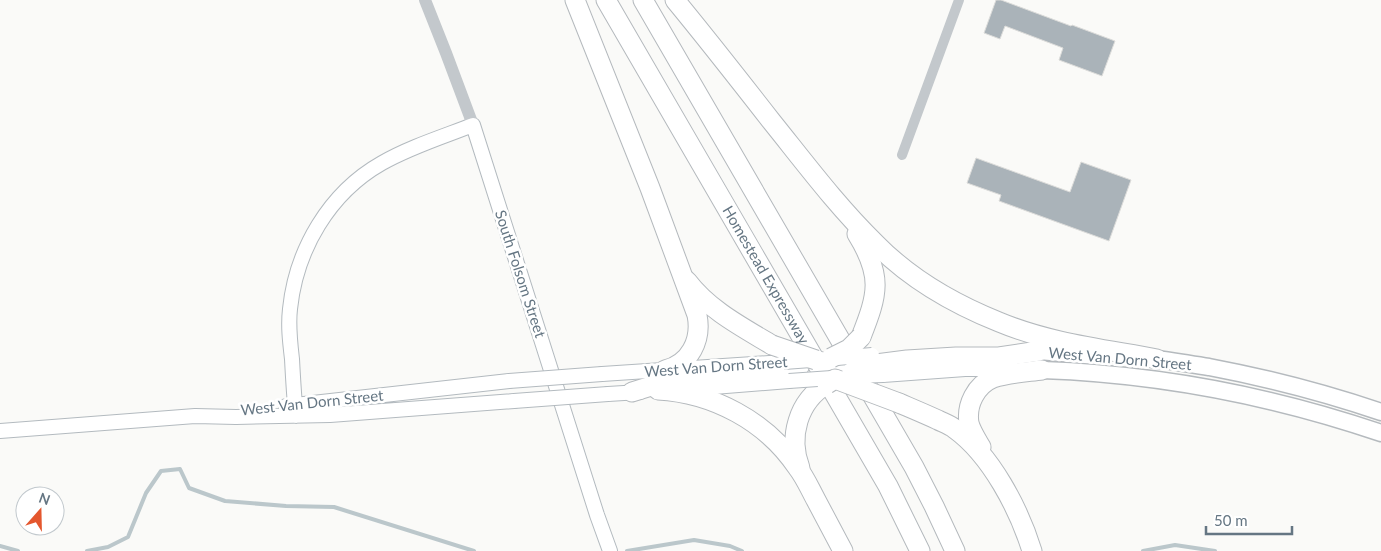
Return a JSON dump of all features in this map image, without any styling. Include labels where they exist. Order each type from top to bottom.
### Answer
[{"type":"highway","points":[[575,0],[650,188],[697,315],[698,329],[694,346],[688,357],[680,364],[664,370]]},
{"type":"highway","name":"Homestead Expressway","points":[[606,0],[884,478],[917,545]]},
{"type":"highway","name":"Homestead Expressway","points":[[644,0],[914,467],[953,547]]},
{"type":"highway","points":[[675,0],[842,209],[875,244],[919,280],[970,310],[1029,333],[1063,342],[1157,359]]},
{"type":"highway","points":[[632,392],[664,382],[770,373],[849,349],[861,337],[873,307],[876,288],[871,260],[842,209]]},
{"type":"highway","points":[[679,267],[689,284],[726,318],[772,345],[801,365],[844,376],[954,428],[978,451],[996,475]]},
{"type":"highway","points":[[842,551],[796,458],[795,438],[798,421],[804,405],[811,396],[821,387],[877,364],[907,360],[999,357],[1041,360]]},
{"type":"highway","points":[[1032,551],[1011,500],[973,433],[969,423],[969,412],[971,401],[983,384],[991,379],[1041,360]]},
{"type":"highway","points":[[658,390],[688,394],[715,402],[739,413],[771,437],[796,465],[807,483]]},
{"type":"main road","points":[[296,411],[290,310],[300,264],[316,228],[343,194],[380,164],[399,154],[473,125]]},
{"type":"main road","name":"South Folsom Street","points":[[473,125],[610,551]]},
{"type":"main road","name":"West Van Dorn Street","points":[[1041,360],[1157,359],[1260,378],[1316,392],[1381,412]]},
{"type":"main road","name":"West Van Dorn Street","points":[[1041,360],[1244,395],[1308,411],[1381,434]]},
{"type":"main road","name":"West Van Dorn Street","points":[[0,431],[207,414],[296,411],[508,381],[664,370],[877,364]]},
{"type":"main road","name":"West Van Dorn Street","points":[[296,411],[330,415],[658,390],[801,365],[844,376]]},
{"type":"street","name":"South Folsom Street","points":[[425,0],[473,125]]},
{"type":"street","points":[[902,155],[959,0]]},
{"type":"building","points":[[996,0],[1001,0],[1115,41],[1102,76],[1059,60],[1063,48],[1005,26],[1000,39],[984,33]]},
{"type":"building","points":[[976,158],[1070,192],[1081,162],[1131,180],[1109,241],[999,201],[1001,195],[967,183]]},
{"type":"waterway","points":[[87,551],[108,547],[128,537],[146,493],[161,471],[180,469],[189,488],[225,501],[286,506],[334,507],[474,551]]},
{"type":"waterway","points":[[627,551],[694,540],[730,546],[742,551]]},
{"type":"waterway","points":[[1143,551],[1175,545],[1215,551]]},
{"type":"waterway","points":[[0,546],[18,551]]}]
